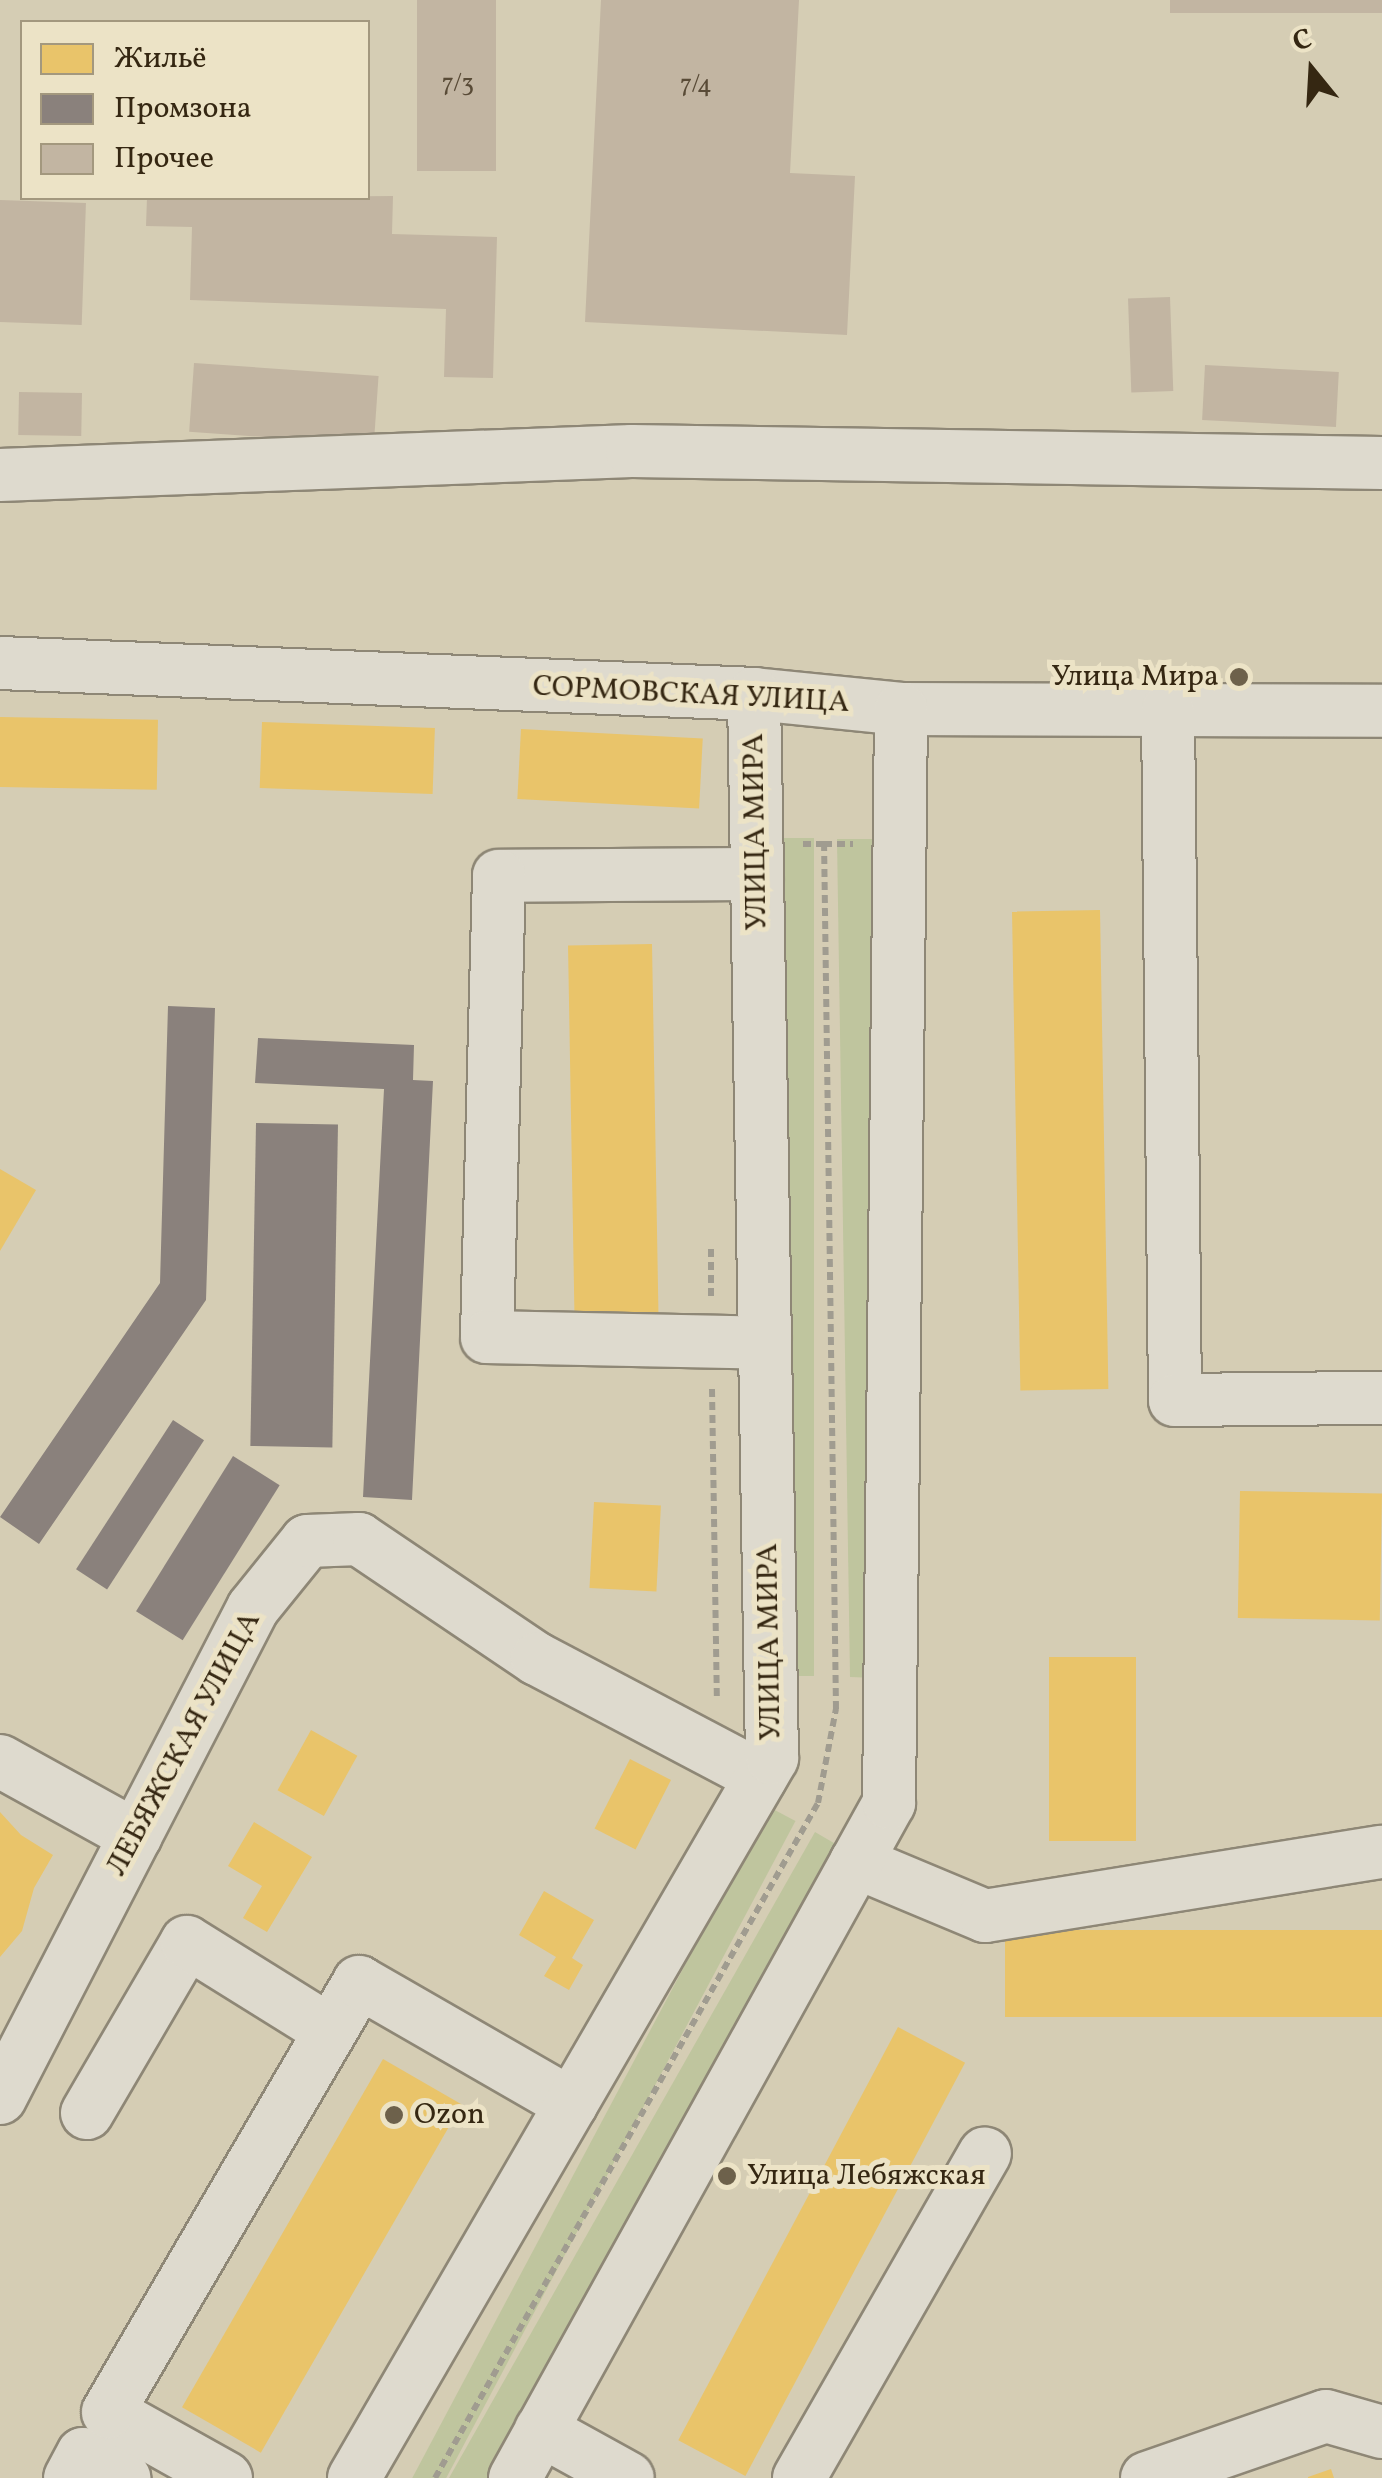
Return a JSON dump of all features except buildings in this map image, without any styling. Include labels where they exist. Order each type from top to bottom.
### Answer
[{"type":"street","points":[[0,475],[632,451],[1382,464]]},
{"type":"street","name":"СОРМОВСКАЯ УЛИЦА","points":[[0,664],[754,694],[902,709],[1382,712]]},
{"type":"street","name":"УЛИЦА МИРА","points":[[354,2478],[772,1758],[765,1343],[775,859],[754,694]]},
{"type":"street","points":[[514,2478],[889,1803],[902,709]]},
{"type":"street","points":[[1168,710],[1175,1400],[1382,1398]]},
{"type":"street","points":[[765,1343],[487,1337],[499,876],[775,859]]},
{"type":"street","name":"ЛЕБЯЖСКАЯ УЛИЦА","points":[[0,2098],[253,1608],[307,1540],[360,1539],[536,1659],[761,1777]]},
{"type":"street","points":[[0,1761],[136,1836]]},
{"type":"street","points":[[856,1862],[984,1916],[1382,1852]]},
{"type":"street","points":[[87,2112],[187,1942],[330,2031]]},
{"type":"street","points":[[226,2478],[108,2412],[359,1982],[571,2104]]},
{"type":"street","points":[[798,2478],[985,2153]]},
{"type":"street","points":[[1147,2478],[1326,2416],[1382,2432]]},
{"type":"street","points":[[541,2430],[628,2478]]},
{"type":"street","points":[[70,2478],[83,2454],[124,2478]]},
{"type":"path","points":[[435,2478],[818,1803],[836,1709],[824,844],[775,859]]},
{"type":"green space","points":[[779,838],[814,838],[814,1676],[779,1676]]},
{"type":"green space","points":[[837,839],[873,839],[877,1678],[850,1677]]},
{"type":"green space","points":[[769,1807],[795,1821],[446,2478],[412,2478]]},
{"type":"green space","points":[[815,1832],[839,1846],[488,2478],[449,2478]]},
{"type":"place","name":"Улица Мира","points":[[1239,677]]},
{"type":"place","name":"Ozon","points":[[394,2115]]},
{"type":"place","name":"Улица Лебяжская","points":[[727,2176]]}]
